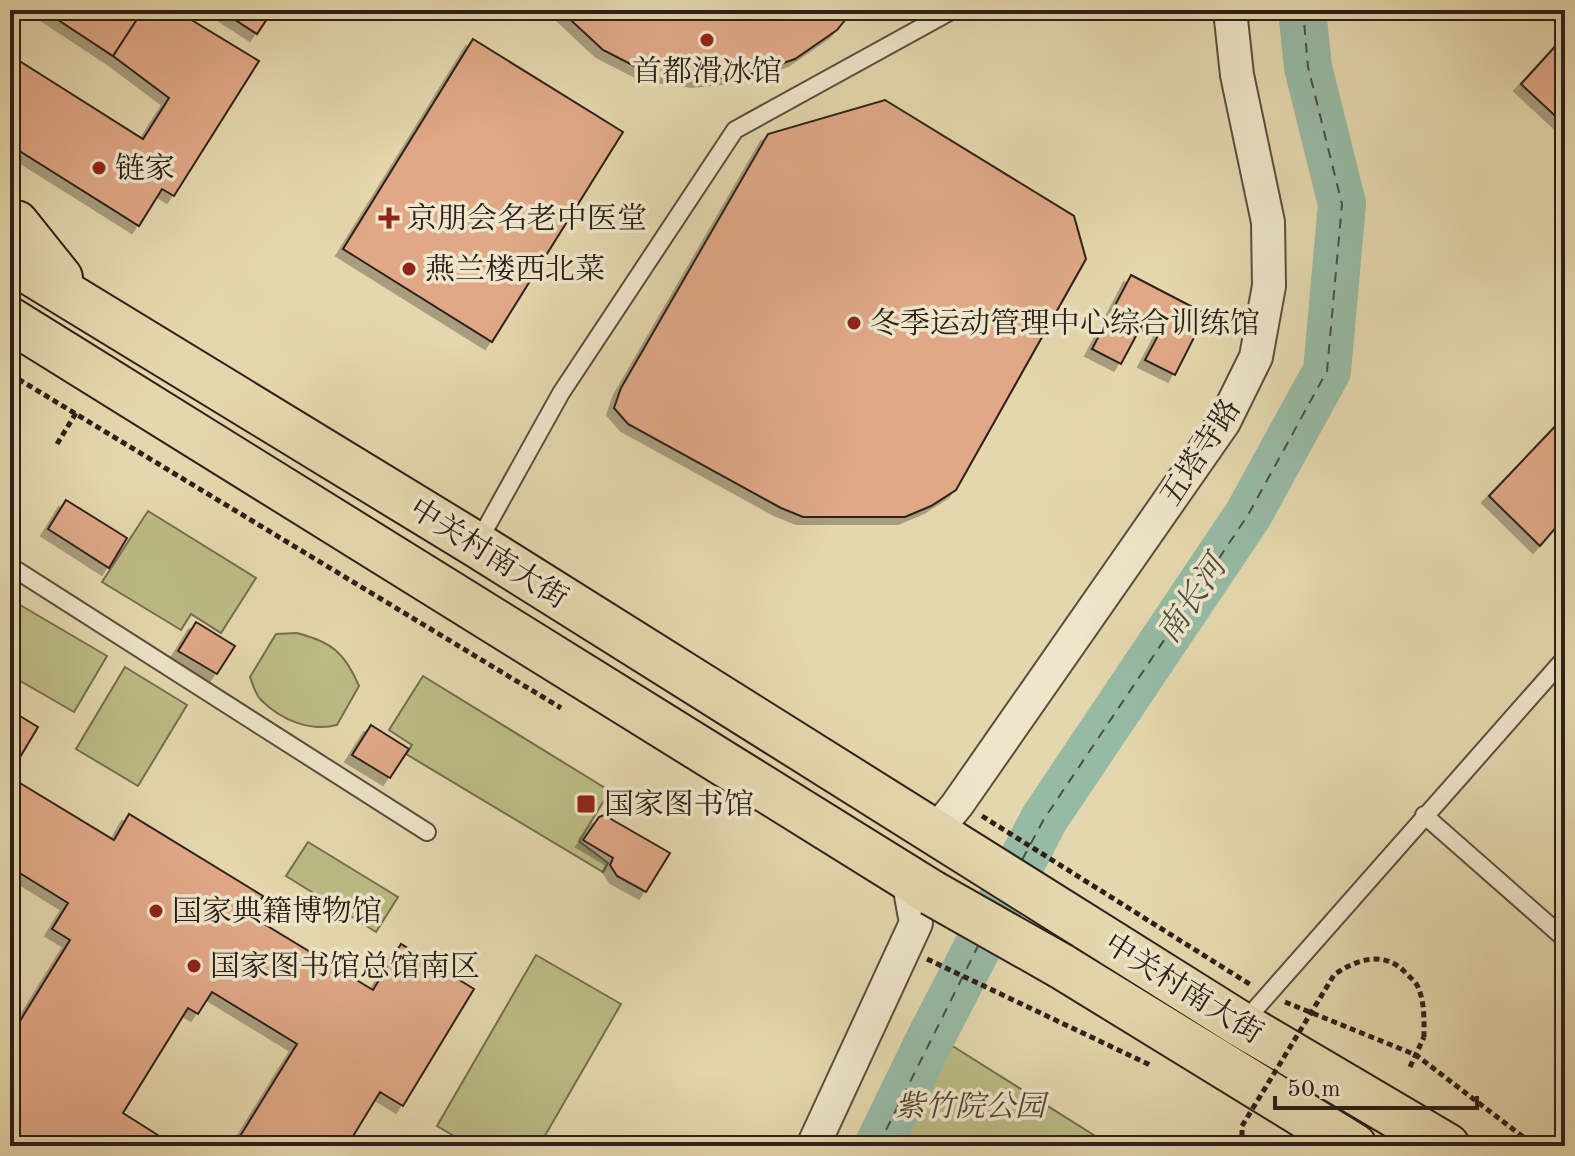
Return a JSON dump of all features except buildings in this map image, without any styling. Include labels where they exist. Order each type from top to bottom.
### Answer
[{"type":"main road","name":"中关村南大街","points":[[13,242],[79,302],[477,545],[1100,913],[1254,1010],[1447,1146]]},
{"type":"main road","name":"中关村南大街","points":[[10,320],[919,898],[1061,966],[1354,1146]]},
{"type":"street","name":"五塔寺路","points":[[963,834],[1224,422],[1256,357],[1269,286],[1268,222],[1237,75],[1230,10]]},
{"type":"street","points":[[813,1146],[919,898]]},
{"type":"lane","points":[[477,545],[561,393],[735,130],[953,10]]},
{"type":"lane","points":[[10,566],[427,832]]},
{"type":"lane","points":[[1254,1010],[1565,658]]},
{"type":"lane","points":[[1424,815],[1565,939]]},
{"type":"path","points":[[10,374],[564,709]]},
{"type":"path","points":[[57,444],[76,413]]},
{"type":"path","points":[[963,834],[1100,913],[1254,1010],[1416,1055],[1535,1146]]},
{"type":"path","points":[[919,898],[926,959],[1024,1004]]},
{"type":"path","points":[[1242,1146],[1242,1126],[1334,975],[1352,963],[1373,958],[1395,963],[1417,984],[1424,1013],[1424,1037],[1410,1067]]},
{"type":"green space","points":[[148,511],[256,578],[221,633],[191,614],[181,630],[102,582]]},
{"type":"green space","points":[[10,599],[107,656],[74,712],[10,675]]},
{"type":"green space","points":[[297,633],[336,650],[359,686],[337,725],[317,727],[296,723],[269,707],[256,692],[250,677],[276,634]]},
{"type":"green space","points":[[125,667],[187,705],[138,786],[76,749]]},
{"type":"green space","points":[[423,676],[610,791],[579,841],[608,863],[603,872],[406,754],[412,745],[389,730]]},
{"type":"green space","points":[[308,842],[398,897],[376,932],[286,876]]},
{"type":"green space","points":[[536,955],[621,1004],[539,1146],[471,1146],[437,1126]]},
{"type":"green space","name":"紫竹院公园","points":[[951,1045],[1111,1146],[902,1146]]},
{"type":"waterway","name":"南长河","points":[[878,1146],[1044,819],[1248,515],[1327,371],[1342,204],[1308,67],[1302,10]]},
{"type":"ferry route","points":[[1022,860],[1044,819],[1248,515],[1327,371],[1342,204],[1308,67],[1303,10]]},
{"type":"ferry route","points":[[878,1146],[979,944]]},
{"type":"place","name":"首都滑冰馆","points":[[707,40]]},
{"type":"place","name":"链家","points":[[99,168]]},
{"type":"place","name":"京朋会名老中医堂","points":[[389,218]]},
{"type":"place","name":"燕兰楼西北菜","points":[[409,269]]},
{"type":"place","name":"冬季运动管理中心综合训练馆","points":[[854,323]]},
{"type":"place","name":"国家图书馆","points":[[586,804]]},
{"type":"place","name":"国家典籍博物馆","points":[[156,911]]},
{"type":"place","name":"国家图书馆总馆南区","points":[[194,966]]}]
